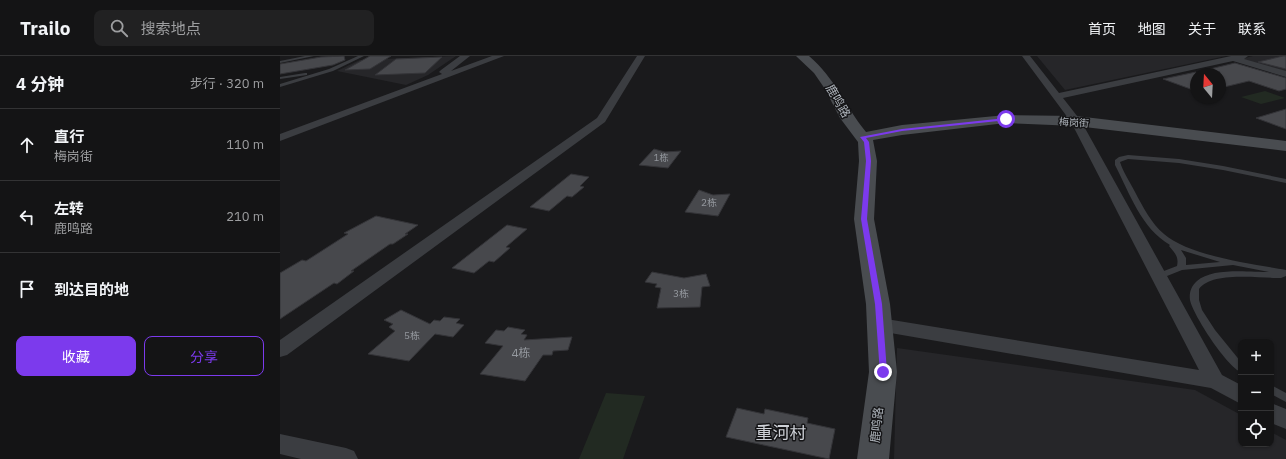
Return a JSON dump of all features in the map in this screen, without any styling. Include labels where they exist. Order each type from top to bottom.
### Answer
[{"type":"street","points":[[429,83],[466,56]]},
{"type":"street","points":[[280,138],[500,56]]},
{"type":"street","points":[[280,350],[601,120],[641,56]]},
{"type":"street","name":"鹿鸣路","points":[[802,56],[818,70],[832,89],[847,118],[866,142],[868,161],[864,219],[878,304],[883,372],[873,459]]},
{"type":"street","points":[[1026,56],[1076,121],[1215,381]]},
{"type":"street","points":[[1057,96],[1244,56]]},
{"type":"street","points":[[1233,58],[1286,74]]},
{"type":"street","name":"梅岗街","points":[[863,137],[902,130],[1006,119],[1076,121],[1286,146]]},
{"type":"street","points":[[880,324],[1215,381],[1238,393]]},
{"type":"street","points":[[1274,414],[1286,420]]},
{"type":"street","points":[[280,444],[346,459]]},
{"type":"lane","points":[[280,62],[312,56]]},
{"type":"lane","points":[[280,86],[345,65],[362,56]]},
{"type":"lane","points":[[280,78],[345,65]]},
{"type":"lane","points":[[1181,268],[1183,260],[1179,251],[1152,227],[1117,161],[1121,158],[1137,157],[1179,161],[1286,181]]},
{"type":"lane","points":[[1169,242],[1199,254],[1286,274]]},
{"type":"lane","points":[[1159,276],[1181,268],[1244,264]]},
{"type":"lane","points":[[1238,365],[1220,347],[1196,305],[1193,293],[1198,284],[1208,278],[1222,275],[1286,274]]},
{"type":"lane","points":[[1274,392],[1286,398]]},
{"type":"shaded area","points":[[456,56],[428,75],[406,85],[337,71],[360,60]]},
{"type":"shaded area","points":[[1037,56],[1226,56],[1065,90]]},
{"type":"shaded area","points":[[1253,56],[1286,56],[1286,72],[1241,59]]},
{"type":"shaded area","points":[[1265,91],[1285,98],[1261,104],[1241,97]]},
{"type":"shaded area","points":[[897,348],[1195,390],[1238,413],[1238,447],[1274,447],[1274,434],[1286,440],[1286,459],[894,459]]},
{"type":"shaded area","points":[[606,393],[645,396],[623,459],[579,459]]},
{"type":"building","points":[[344,56],[345,60],[333,65],[280,74],[280,64],[321,57]]},
{"type":"building","points":[[370,56],[391,56],[370,69],[345,70]]},
{"type":"building","points":[[1286,56],[1286,69],[1258,62]]},
{"type":"building","points":[[442,57],[425,73],[375,75],[396,59]]},
{"type":"building","points":[[1235,63],[1286,78],[1286,89],[1279,91],[1249,81],[1226,87],[1226,68],[1214,68]]},
{"type":"building","points":[[1190,73],[1190,89],[1163,79]]},
{"type":"building","points":[[1286,109],[1286,129],[1256,118]]},
{"type":"building","points":[[654,149],[665,152],[681,151],[668,168],[639,165]]},
{"type":"building","points":[[571,174],[589,177],[580,186],[584,187],[572,197],[567,196],[549,211],[530,207]]},
{"type":"building","points":[[699,190],[713,195],[730,194],[718,216],[685,212]]},
{"type":"building","points":[[376,216],[418,225],[405,234],[408,234],[393,244],[390,244],[351,271],[354,271],[337,284],[334,283],[280,319],[280,273],[302,260],[306,261],[348,234],[344,233]]},
{"type":"building","points":[[507,225],[527,229],[506,247],[510,248],[494,262],[489,261],[474,273],[452,268]]},
{"type":"building","points":[[652,272],[684,278],[706,274],[710,286],[702,287],[700,307],[657,308],[661,288],[655,287],[657,284],[645,282]]},
{"type":"building","points":[[401,310],[430,324],[434,320],[440,321],[444,317],[460,319],[456,323],[464,325],[453,337],[435,334],[409,361],[368,354],[395,331],[389,327],[393,324],[384,320]]},
{"type":"building","points":[[508,327],[525,330],[521,334],[527,335],[524,340],[572,337],[568,350],[553,351],[552,355],[543,355],[525,381],[480,374],[503,346],[485,343],[496,330],[504,331]]},
{"type":"building","points":[[737,408],[764,414],[765,409],[808,418],[807,423],[835,429],[829,459],[726,437]]},
{"type":"district","name":"重河村","points":[[781,433]]},
{"type":"route","points":[[883,372],[878,304],[870,247],[864,219],[868,161],[866,142],[863,137],[902,130],[1006,119]]}]
